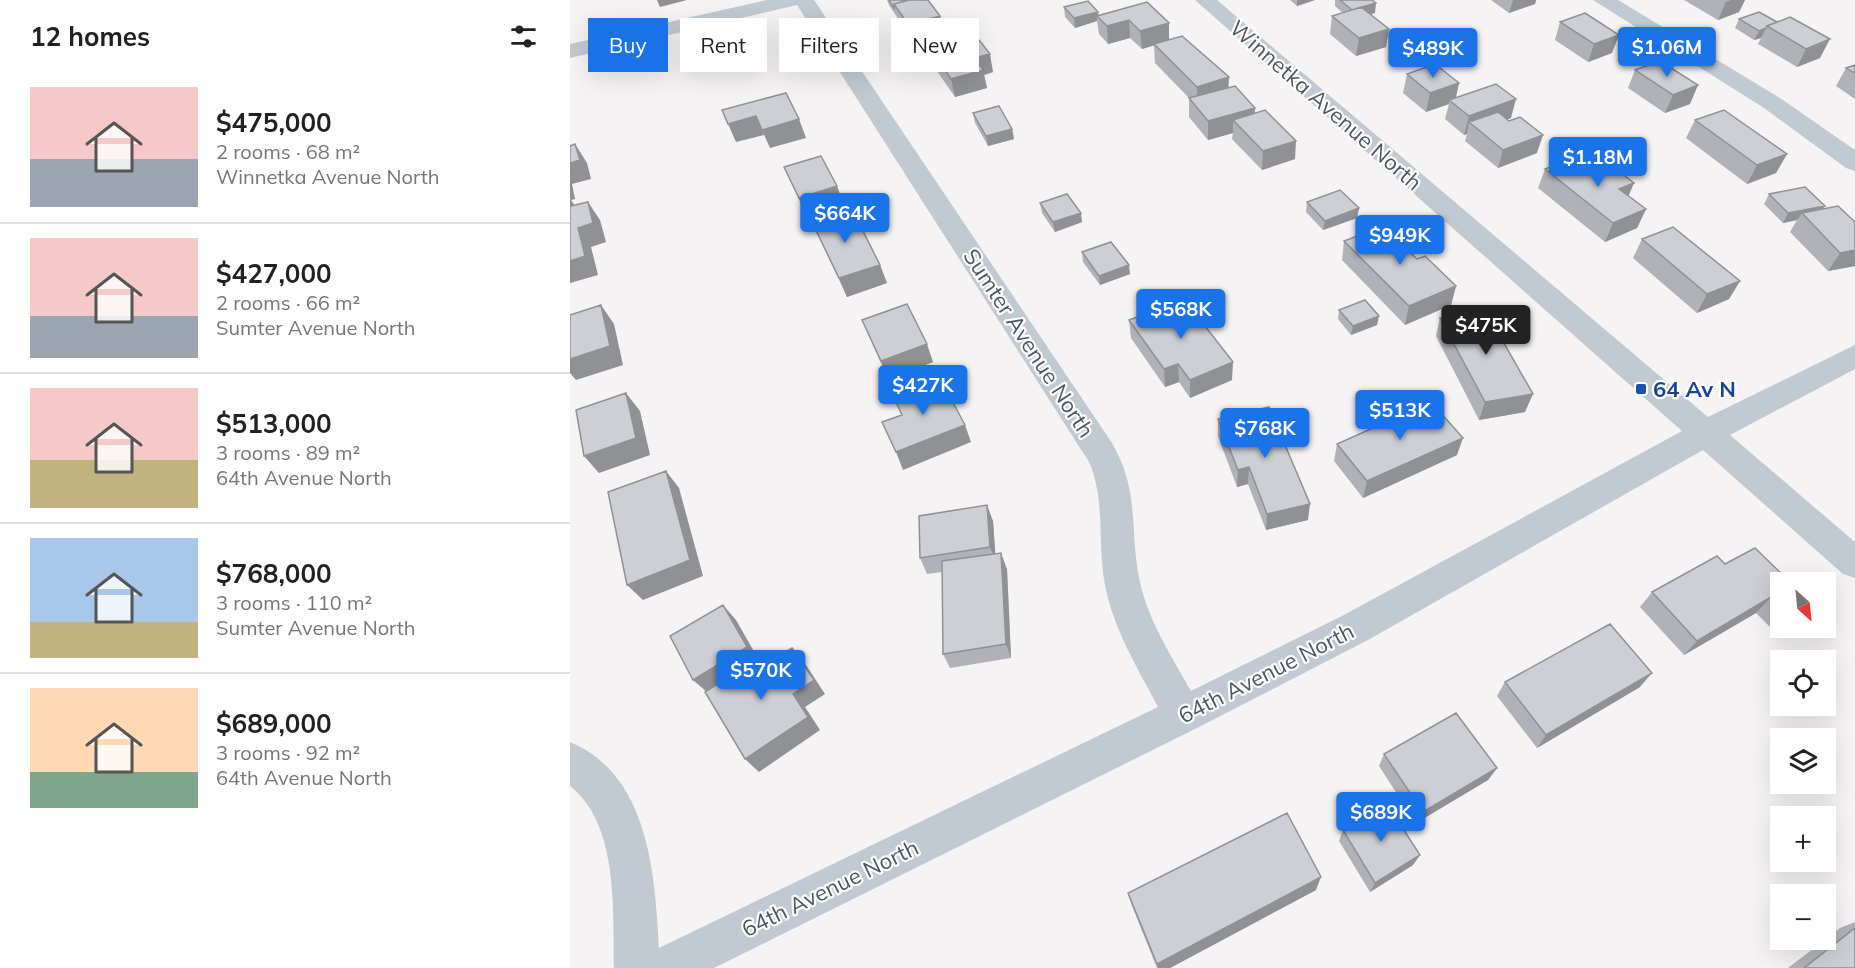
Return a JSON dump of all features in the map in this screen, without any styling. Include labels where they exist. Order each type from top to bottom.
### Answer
[{"type":"street","points":[[570,51],[794,0]]},
{"type":"street","name":"Sumter Avenue North","points":[[804,0],[1089,434],[1109,471],[1116,502],[1117,542],[1124,587],[1139,631],[1183,715]]},
{"type":"street","name":"Winnetka Avenue North","points":[[1205,0],[1855,563]]},
{"type":"street","points":[[1604,0],[1772,103],[1839,149],[1855,163]]},
{"type":"street","name":"64th Avenue North","points":[[666,968],[1183,715],[1355,628],[1706,434],[1855,356]]},
{"type":"street","points":[[570,762],[601,787],[620,825],[633,873],[637,968]]},
{"type":"building","points":[[889,0],[909,0],[894,4],[894,8]]},
{"type":"building","points":[[909,0],[928,0],[940,16],[904,18],[894,4]]},
{"type":"building","points":[[1340,0],[1372,0],[1376,3],[1352,10]]},
{"type":"building","points":[[1088,1],[1098,12],[1074,18],[1064,7]]},
{"type":"building","points":[[1147,2],[1169,23],[1140,31],[1129,20],[1107,26],[1097,16]]},
{"type":"building","points":[[1361,7],[1389,29],[1359,38],[1332,16]]},
{"type":"building","points":[[1759,12],[1777,22],[1759,31],[1739,19]]},
{"type":"building","points":[[1585,13],[1619,35],[1594,44],[1560,22]]},
{"type":"building","points":[[1790,17],[1830,39],[1806,49],[1767,26]]},
{"type":"building","points":[[1182,36],[1229,77],[1197,87],[1154,44]]},
{"type":"building","points":[[979,40],[990,54],[979,57]]},
{"type":"building","points":[[1660,61],[1698,85],[1673,95],[1635,70]]},
{"type":"building","points":[[1435,64],[1459,83],[1430,93],[1407,74]]},
{"type":"building","points":[[1855,65],[1855,73],[1846,68]]},
{"type":"building","points":[[946,72],[976,72],[951,79]]},
{"type":"building","points":[[1496,84],[1516,99],[1469,116],[1449,100]]},
{"type":"building","points":[[1235,86],[1255,108],[1208,121],[1189,98]]},
{"type":"building","points":[[786,93],[799,119],[762,130],[756,116],[728,124],[722,110]]},
{"type":"building","points":[[999,106],[1012,129],[986,136],[973,113]]},
{"type":"building","points":[[1265,110],[1296,141],[1263,151],[1233,120]]},
{"type":"building","points":[[1724,110],[1787,154],[1757,165],[1695,120]]},
{"type":"building","points":[[1498,112],[1509,121],[1520,117],[1543,135],[1503,150],[1469,122]]},
{"type":"building","points":[[575,144],[580,160],[570,163],[570,146]]},
{"type":"building","points":[[821,156],[837,186],[799,198],[784,167]]},
{"type":"building","points":[[1575,157],[1596,173],[1612,166],[1634,183],[1619,189],[1646,209],[1613,223],[1545,169]]},
{"type":"building","points":[[1805,187],[1825,206],[1788,213],[1769,194]]},
{"type":"building","points":[[1340,190],[1359,208],[1325,221],[1307,202]]},
{"type":"building","points":[[1067,194],[1081,213],[1053,222],[1040,203]]},
{"type":"building","points":[[588,202],[593,223],[578,228],[585,256],[570,261],[570,204],[571,206]]},
{"type":"building","points":[[1838,206],[1855,222],[1855,250],[1840,253],[1802,213]]},
{"type":"building","points":[[844,209],[854,228],[861,227],[880,265],[839,278],[811,220]]},
{"type":"building","points":[[1383,226],[1417,259],[1425,256],[1456,286],[1409,306],[1344,241]]},
{"type":"building","points":[[1673,227],[1740,281],[1707,294],[1642,239]]},
{"type":"building","points":[[1111,242],[1129,265],[1099,276],[1082,252]]},
{"type":"building","points":[[1184,299],[1233,362],[1190,380],[1178,364],[1164,369],[1129,320]]},
{"type":"building","points":[[1365,300],[1379,316],[1353,326],[1339,310]]},
{"type":"building","points":[[907,304],[927,344],[881,361],[862,320]]},
{"type":"building","points":[[601,305],[610,346],[570,359],[570,315]]},
{"type":"building","points":[[1485,310],[1533,394],[1485,402],[1440,318]]},
{"type":"building","points":[[941,380],[965,425],[896,452],[882,422],[902,415],[894,398]]},
{"type":"building","points":[[626,393],[636,438],[584,456],[576,410]]},
{"type":"building","points":[[1431,402],[1463,438],[1367,481],[1337,444]]},
{"type":"building","points":[[1269,407],[1310,504],[1267,514],[1249,467],[1238,470],[1218,419]]},
{"type":"building","points":[[666,471],[690,560],[627,585],[608,492]]},
{"type":"building","points":[[987,505],[990,547],[920,558],[919,516]]},
{"type":"building","points":[[1755,548],[1780,572],[1770,572],[1770,598],[1697,641],[1652,592],[1717,556],[1725,564]]},
{"type":"building","points":[[1001,553],[1006,644],[943,654],[942,561]]},
{"type":"building","points":[[723,605],[747,647],[693,680],[670,636]]},
{"type":"building","points":[[1610,624],[1652,673],[1546,735],[1505,682]]},
{"type":"building","points":[[792,648],[814,680],[793,694],[808,717],[745,759],[705,692],[762,655],[767,664]]},
{"type":"building","points":[[1456,713],[1497,768],[1423,812],[1384,754]]},
{"type":"building","points":[[1387,804],[1420,855],[1375,883],[1343,830]]},
{"type":"building","points":[[1287,813],[1321,877],[1157,964],[1128,893]]},
{"type":"building","points":[[1855,928],[1855,968],[1804,968],[1827,950],[1836,950],[1836,943]]},
{"type":"place","name":"64 Av N","points":[[1641,389]]}]
